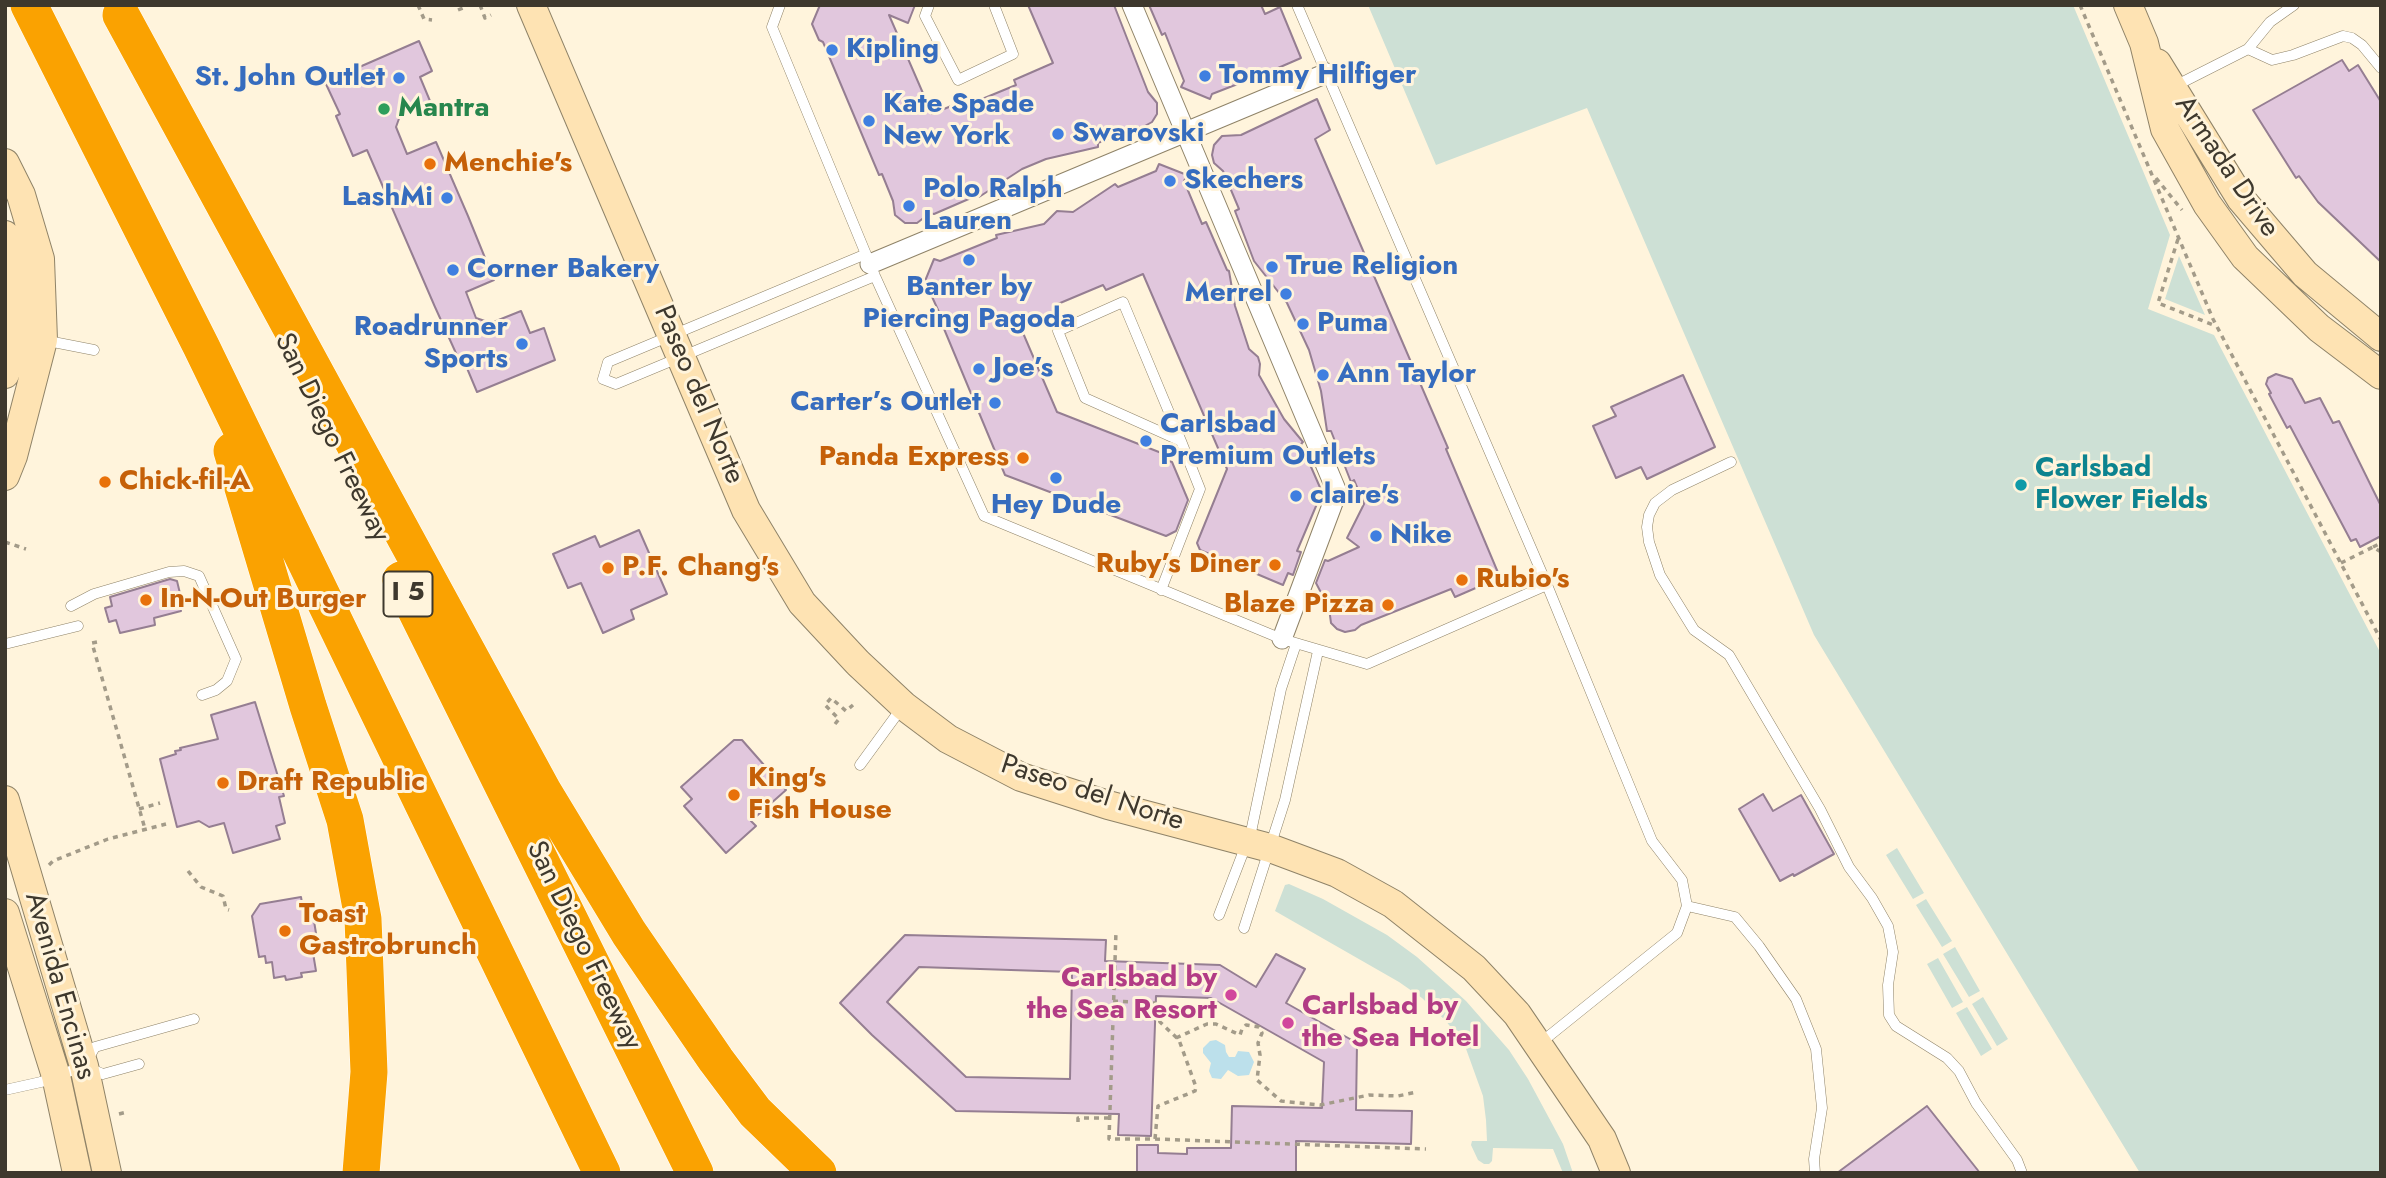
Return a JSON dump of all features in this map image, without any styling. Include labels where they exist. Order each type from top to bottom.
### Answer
[{"type":"highway","points":[[29,5],[201,346],[602,1173]]},
{"type":"highway","points":[[119,10],[543,791],[629,933],[716,1060],[755,1112],[818,1173]]},
{"type":"highway","name":"San Diego Freeway","points":[[119,10],[695,1173]]},
{"type":"highway","points":[[201,346],[308,706],[345,820],[364,933],[369,1072],[361,1173]]},
{"type":"main road","name":"Paseo del Norte","points":[[531,5],[746,510],[802,603],[858,663],[904,706],[948,740],[1021,777],[1108,805],[1258,844],[1337,873],[1393,904],[1474,968],[1517,1014],[1602,1139],[1616,1173]]},
{"type":"main road","name":"Armada Drive","points":[[2128,5],[2144,43],[2165,129],[2207,204],[2245,257],[2319,328],[2381,375]]},
{"type":"main road","name":"Armada Drive","points":[[2144,43],[2235,190],[2272,237],[2305,274],[2381,337]]},
{"type":"main road","points":[[5,163],[40,259],[43,340],[13,456],[5,476]]},
{"type":"main road","points":[[5,234],[14,259],[16,345],[5,374]]},
{"type":"main road","name":"Avenida Encinas","points":[[5,800],[11,844],[84,1066],[107,1173]]},
{"type":"main road","name":"Avenida Encinas","points":[[6,915],[56,1076],[77,1173]]},
{"type":"street","points":[[1132,5],[1337,492],[1289,641]]},
{"type":"street","points":[[870,265],[1327,74]]},
{"type":"lane","points":[[780,5],[772,27],[870,265],[984,516],[1289,641],[1367,664],[1547,584]]},
{"type":"lane","points":[[929,5],[925,16],[958,80],[1013,54],[994,5]]},
{"type":"lane","points":[[1297,5],[1547,584],[1652,841],[1682,880],[1687,906],[1676,933],[1538,1045]]},
{"type":"lane","points":[[2173,87],[2248,49],[2270,22],[2294,5]]},
{"type":"lane","points":[[2248,49],[2272,60],[2343,36],[2362,45],[2381,68]]},
{"type":"lane","points":[[870,265],[677,347],[608,362],[603,379],[616,384],[677,347],[870,265]]},
{"type":"lane","points":[[1161,590],[1200,489],[1181,440],[1123,302],[1058,331],[1085,398],[1181,440]]},
{"type":"lane","points":[[43,340],[94,350]]},
{"type":"lane","points":[[1731,462],[1683,484],[1655,503],[1647,527],[1660,575],[1694,630],[1729,654],[1820,809],[1849,867],[1888,926],[1893,952],[1888,985],[1889,1015],[1896,1026],[1947,1058],[1959,1071],[1976,1103],[2017,1160],[2022,1173]]},
{"type":"lane","points":[[71,606],[94,594],[169,572],[184,571],[200,576],[236,659],[228,681],[216,690],[202,695]]},
{"type":"lane","points":[[5,644],[78,625]]},
{"type":"lane","points":[[1244,928],[1258,844],[1259,802],[1289,641]]},
{"type":"lane","points":[[1219,915],[1285,800],[1318,651]]},
{"type":"lane","points":[[860,765],[904,706]]},
{"type":"lane","points":[[1687,906],[1735,917],[1796,999],[1816,1049],[1822,1108],[1814,1159],[1815,1173]]},
{"type":"lane","points":[[5,1090],[84,1066],[95,1047],[194,1019]]},
{"type":"lane","points":[[84,1066],[103,1074],[139,1064]]},
{"type":"path","points":[[418,5],[424,19],[432,20]]},
{"type":"path","points":[[458,10],[465,7],[464,5]]},
{"type":"path","points":[[480,5],[485,18],[491,15]]},
{"type":"path","points":[[2080,5],[2217,326],[2381,640]]},
{"type":"path","points":[[2179,237],[2158,303],[2217,326]]},
{"type":"path","points":[[5,542],[26,549]]},
{"type":"path","points":[[2341,563],[2381,543]]},
{"type":"path","points":[[2372,547],[2381,552]]},
{"type":"path","points":[[97,642],[92,643],[145,829]]},
{"type":"path","points":[[835,724],[839,719],[825,705],[831,698],[846,711],[853,705]]},
{"type":"path","points":[[139,809],[160,803]]},
{"type":"path","points":[[58,859],[108,839],[166,824]]},
{"type":"path","points":[[188,871],[201,887],[223,896],[226,909],[229,910]]},
{"type":"path","points":[[1115,931],[1109,1139],[1426,1149]]},
{"type":"path","points":[[1113,1001],[1155,1003],[1160,1022],[1179,1040],[1196,1087],[1195,1091],[1158,1106],[1155,1139]]},
{"type":"path","points":[[1176,1038],[1207,1024],[1216,1024],[1240,1035],[1247,1025],[1259,1027],[1262,1033],[1258,1043],[1260,1055],[1257,1080],[1281,1101],[1320,1105],[1369,1095],[1398,1096],[1417,1092]]},
{"type":"path","points":[[114,1115],[127,1112]]},
{"type":"path","points":[[1078,1122],[1078,1118],[1110,1118]]},
{"type":"green space","name":"Carlsbad Flower Fields","points":[[1368,5],[2073,5],[2170,235],[2148,309],[2214,335],[2381,654],[2381,1173],[2140,1173],[1814,635],[1587,108],[1436,165]]},
{"type":"green space","points":[[2179,256],[2205,315],[2165,299]]},
{"type":"green space","points":[[1897,848],[1924,893],[1913,899],[1886,855]]},
{"type":"green space","points":[[1289,884],[1323,899],[1387,935],[1417,957],[1466,1001],[1509,1050],[1528,1079],[1563,1144],[1573,1173],[1563,1173],[1553,1149],[1493,1148],[1492,1161],[1489,1164],[1478,1160],[1471,1145],[1472,1141],[1487,1141],[1486,1120],[1483,1096],[1465,1046],[1446,1021],[1422,998],[1275,911],[1285,885]]},
{"type":"green space","points":[[1926,899],[1952,941],[1942,947],[1916,905]]},
{"type":"green space","points":[[1955,947],[1980,991],[1969,997],[1943,954]]},
{"type":"green space","points":[[1938,958],[1963,1002],[1952,1008],[1927,964]]},
{"type":"green space","points":[[1983,997],[2008,1039],[1997,1046],[1972,1004]]},
{"type":"green space","points":[[1967,1007],[1992,1049],[1981,1056],[1956,1013]]},
{"type":"water","points":[[1216,1040],[1225,1045],[1229,1057],[1235,1057],[1238,1051],[1249,1052],[1254,1062],[1249,1075],[1238,1076],[1228,1070],[1221,1079],[1212,1078],[1209,1071],[1211,1063],[1203,1053],[1203,1048],[1210,1041]]},
{"type":"building","points":[[820,5],[915,5],[908,23],[889,15],[932,114],[968,99],[970,104],[1016,85],[1014,80],[1053,63],[1028,5],[1114,5],[1148,92],[1157,103],[1157,114],[1152,122],[1143,127],[1133,127],[1098,143],[1098,147],[1046,159],[1022,169],[979,197],[978,195],[934,214],[930,213],[917,223],[905,223],[895,215],[893,201],[882,174],[879,175],[823,42],[819,40],[812,24]]},
{"type":"building","points":[[1149,5],[1261,5],[1265,14],[1280,7],[1301,58],[1212,94],[1210,99],[1181,87],[1184,81],[1165,33],[1162,35]]},
{"type":"building","points":[[419,41],[432,71],[420,77],[430,101],[401,113],[396,127],[407,154],[436,142],[468,216],[494,280],[466,292],[476,318],[491,323],[521,311],[530,333],[544,328],[555,360],[477,392],[435,307],[367,150],[353,156],[336,116],[340,114],[325,82]]},
{"type":"building","points":[[2342,60],[2349,71],[2358,65],[2381,102],[2381,262],[2318,202],[2299,176],[2296,178],[2253,110]]},
{"type":"building","points":[[1317,99],[1330,130],[1315,139],[1448,448],[1446,449],[1499,575],[1477,583],[1478,587],[1455,597],[1451,589],[1345,632],[1331,623],[1329,608],[1316,583],[1325,560],[1359,547],[1347,538],[1364,504],[1354,480],[1351,482],[1331,431],[1327,431],[1321,391],[1309,350],[1287,303],[1254,261],[1235,211],[1239,209],[1223,171],[1214,163],[1212,155],[1214,145],[1222,136],[1241,135]]},
{"type":"building","points":[[1159,164],[1187,175],[1184,181],[1202,224],[1206,222],[1229,271],[1235,306],[1249,349],[1258,357],[1259,375],[1284,419],[1303,442],[1301,444],[1322,492],[1297,551],[1301,552],[1293,575],[1288,573],[1283,585],[1200,550],[1197,543],[1227,469],[1143,274],[1106,290],[1103,285],[1053,306],[1055,311],[1020,326],[1057,412],[1164,454],[1162,459],[1172,462],[1188,500],[1176,531],[1166,536],[1005,475],[942,324],[944,323],[928,288],[923,286],[934,259],[940,261],[997,238],[996,235],[1044,224],[1057,211],[1073,212],[1115,184],[1118,187],[1156,171]]},
{"type":"building","points":[[2276,374],[2292,379],[2305,403],[2320,398],[2333,423],[2339,421],[2381,506],[2381,536],[2360,547],[2356,539],[2351,541],[2290,426],[2287,428],[2269,394],[2271,393],[2266,384],[2268,378]]},
{"type":"building","points":[[1683,375],[1715,447],[1647,479],[1641,467],[1616,478],[1593,426],[1616,416],[1611,407]]},
{"type":"building","name":"P.F. Chang's","points":[[639,530],[667,594],[631,610],[634,619],[603,633],[581,583],[568,588],[553,554],[595,536],[600,547]]},
{"type":"building","name":"In-N-Out Burger","points":[[170,579],[177,581],[183,606],[180,607],[181,611],[154,618],[155,625],[120,633],[116,620],[109,622],[105,608],[112,606],[110,597]]},
{"type":"building","name":"Draft Republic","points":[[255,702],[284,796],[279,797],[285,823],[276,826],[280,839],[233,853],[224,823],[209,827],[199,821],[177,827],[160,759],[176,754],[175,751],[181,750],[180,748],[218,739],[211,715]]},
{"type":"building","name":"King's Fish House","points":[[734,740],[742,740],[786,790],[751,821],[756,826],[726,853],[684,806],[692,799],[681,787]]},
{"type":"building","points":[[1763,794],[1773,811],[1801,795],[1834,854],[1780,881],[1739,809]]},
{"type":"building","name":"Toast Gastrobrunch","points":[[301,897],[302,903],[311,902],[318,946],[312,947],[316,971],[301,973],[302,977],[286,980],[285,976],[274,978],[272,962],[266,963],[265,956],[259,957],[252,916],[260,904]]},
{"type":"building","points":[[905,935],[1106,940],[1105,961],[1220,965],[1256,987],[1276,954],[1305,969],[1286,1003],[1357,1043],[1356,1110],[1412,1111],[1411,1144],[1296,1141],[1296,1173],[1137,1173],[1137,1145],[1158,1145],[1158,1153],[1187,1154],[1187,1148],[1231,1148],[1232,1106],[1322,1108],[1324,1062],[1211,998],[1156,996],[1151,1136],[1118,1135],[1119,1114],[956,1111],[840,1003]],"holes":[[[919,967],[1072,972],[1070,1079],[966,1077],[887,1002]]]},
{"type":"building","points":[[1927,1106],[1980,1173],[1837,1173]]},
{"type":"place","name":"Kipling","points":[[832,50]]},
{"type":"place","name":"Tommy Hilfiger","points":[[1205,76]]},
{"type":"place","name":"St. John Outlet","points":[[399,78]]},
{"type":"place","name":"Mantra","points":[[384,109]]},
{"type":"place","name":"Kate Spade New York","points":[[869,121]]},
{"type":"place","name":"Swarovski","points":[[1058,134]]},
{"type":"place","name":"Menchie's","points":[[430,164]]},
{"type":"place","name":"Skechers","points":[[1170,181]]},
{"type":"place","name":"LashMi","points":[[447,198]]},
{"type":"place","name":"Polo Ralph Lauren","points":[[909,206]]},
{"type":"place","name":"Banter by Piercing Pagoda","points":[[969,260]]},
{"type":"place","name":"True Religion","points":[[1272,267]]},
{"type":"place","name":"Corner Bakery","points":[[453,270]]},
{"type":"place","name":"Merrel","points":[[1286,294]]},
{"type":"place","name":"Puma","points":[[1303,324]]},
{"type":"place","name":"Roadrunner Sports","points":[[522,344]]},
{"type":"place","name":"Joe’s","points":[[979,369]]},
{"type":"place","name":"Ann Taylor","points":[[1323,375]]},
{"type":"place","name":"Carter’s Outlet","points":[[995,403]]},
{"type":"place","name":"Carlsbad Premium Outlets","points":[[1146,441]]},
{"type":"place","name":"Panda Express","points":[[1023,458]]},
{"type":"place","name":"Hey Dude","points":[[1056,478]]},
{"type":"place","name":"Chick-fil-A","points":[[105,482]]},
{"type":"place","name":"Carlsbad Flower Fields","points":[[2021,485]]},
{"type":"place","name":"claire's","points":[[1296,496]]},
{"type":"place","name":"Nike","points":[[1376,536]]},
{"type":"place","name":"Ruby’s Diner","points":[[1275,565]]},
{"type":"place","name":"P.F. Chang's","points":[[608,568]]},
{"type":"place","name":"Rubio's","points":[[1462,580]]},
{"type":"place","name":"In-N-Out Burger","points":[[146,600]]},
{"type":"place","name":"Blaze Pizza","points":[[1388,605]]},
{"type":"place","name":"Draft Republic","points":[[223,783]]},
{"type":"place","name":"King's Fish House","points":[[734,795]]},
{"type":"place","name":"Toast Gastrobrunch","points":[[285,931]]},
{"type":"place","name":"Carlsbad by the Sea Resort","points":[[1231,995]]},
{"type":"place","name":"Carlsbad by the Sea Hotel","points":[[1288,1023]]}]
